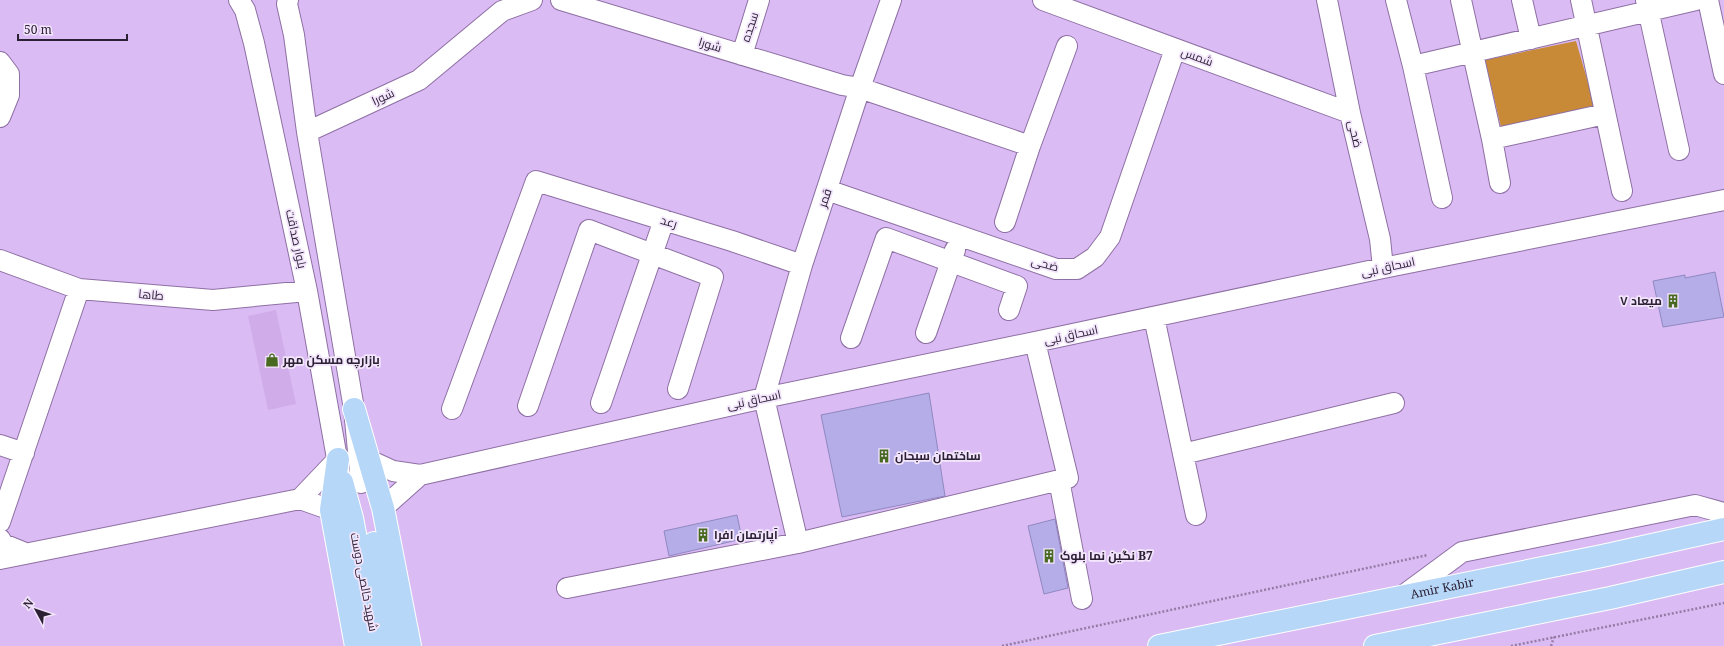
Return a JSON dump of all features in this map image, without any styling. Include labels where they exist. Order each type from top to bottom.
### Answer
[{"type":"main road","points":[[354,409],[369,460],[368,515]]},
{"type":"main road","points":[[338,459],[331,510],[356,646]]},
{"type":"main road","points":[[352,482],[368,515],[410,646]]},
{"type":"main road","name":"شهید خالصی دوست","points":[[368,515],[377,646]]},
{"type":"main road","name":"شهید خالصی دوست","points":[[368,515],[393,646]]},
{"type":"main road","name":"Amir Kabir","points":[[1163,646],[1217,640],[1400,597],[1602,556],[1724,529]]},
{"type":"main road","points":[[1375,646],[1610,598],[1724,572]]},
{"type":"street","name":"شورا","points":[[307,132],[419,80],[502,11],[532,0]]},
{"type":"street","name":"شورا","points":[[561,0],[842,85],[860,88],[1030,146]]},
{"type":"street","name":"سجده","points":[[742,55],[759,0]]},
{"type":"street","name":"قمر","points":[[764,398],[802,265],[860,88],[891,0]]},
{"type":"street","name":"شمس","points":[[1043,0],[1350,113]]},
{"type":"street","name":"ضحی","points":[[1327,0],[1350,113],[1380,239],[1383,268]]},
{"type":"street","points":[[1396,0],[1413,66],[1442,198]]},
{"type":"street","points":[[1461,0],[1492,139],[1500,183]]},
{"type":"street","points":[[1522,0],[1531,39]]},
{"type":"street","points":[[1581,0],[1585,26],[1622,191]]},
{"type":"street","points":[[1413,66],[1585,26],[1648,6],[1696,0]]},
{"type":"street","points":[[1708,0],[1724,74]]},
{"type":"street","points":[[286,1],[294,35],[307,132],[354,409],[352,482]]},
{"type":"street","name":"بلوار صداقت","points":[[246,3],[307,291],[338,459],[352,482]]},
{"type":"street","points":[[1648,6],[1679,150]]},
{"type":"street","points":[[1005,222],[1030,146],[1067,46]]},
{"type":"street","name":"ضحی","points":[[827,190],[1056,269],[1077,269],[1095,257],[1110,237],[1175,49]]},
{"type":"street","points":[[0,62],[9,74],[9,95],[0,117]]},
{"type":"street","points":[[1492,139],[1605,114]]},
{"type":"street","name":"رعد","points":[[452,409],[536,180],[732,241],[802,265]]},
{"type":"street","name":"اسحاق نبی","points":[[420,475],[764,398],[1383,268],[1724,200]]},
{"type":"street","points":[[601,402],[664,220]]},
{"type":"street","points":[[528,406],[589,230],[713,277],[678,389]]},
{"type":"street","points":[[926,333],[960,236]]},
{"type":"street","points":[[851,338],[886,238],[1018,286],[1009,310]]},
{"type":"street","name":"طاها","points":[[0,260],[78,289],[213,300],[307,291]]},
{"type":"street","points":[[0,522],[78,289]]},
{"type":"street","points":[[1154,317],[1196,515]]},
{"type":"street","points":[[567,588],[798,543],[1068,478],[1035,342]]},
{"type":"street","points":[[764,398],[798,543]]},
{"type":"street","points":[[1183,454],[1394,403]]},
{"type":"street","points":[[0,445],[24,452]]},
{"type":"street","points":[[300,499],[338,459]]},
{"type":"street","points":[[369,460],[393,471],[420,475]]},
{"type":"street","points":[[368,515],[420,475]]},
{"type":"street","points":[[1059,480],[1082,599]]},
{"type":"street","points":[[0,559],[300,499],[331,510]]},
{"type":"street","points":[[1400,597],[1462,552],[1695,505],[1724,513]]},
{"type":"street","points":[[0,539],[3,544],[25,553]]},
{"type":"path","points":[[1002,646],[1429,554]]},
{"type":"path","points":[[1512,646],[1724,603]]},
{"type":"path","points":[[1551,646],[1554,637]]},
{"type":"shaded area","points":[[1576,41],[1595,107],[1501,127],[1485,60]]},
{"type":"shaded area","name":"بازارچه مسکن مهر","points":[[276,310],[296,404],[268,410],[248,316]]},
{"type":"building","points":[[1715,272],[1724,317],[1663,327],[1653,281],[1685,275],[1685,278]]},
{"type":"building","name":"ساختمان سبحان","points":[[929,393],[945,496],[842,517],[821,415]]},
{"type":"building","name":"آپارتمان افرا","points":[[737,515],[742,539],[669,556],[664,531]]},
{"type":"building","name":"نگین نما بلوک B7","points":[[1055,519],[1068,588],[1044,594],[1028,526]]},
{"type":"place","name":"میعاد ۷","points":[[1673,301]]},
{"type":"place","name":"بازارچه مسکن مهر","points":[[272,360]]},
{"type":"place","name":"ساختمان سبحان","points":[[884,456]]},
{"type":"place","name":"آپارتمان افرا","points":[[703,535]]},
{"type":"place","name":"نگین نما بلوک B7","points":[[1049,556]]}]
